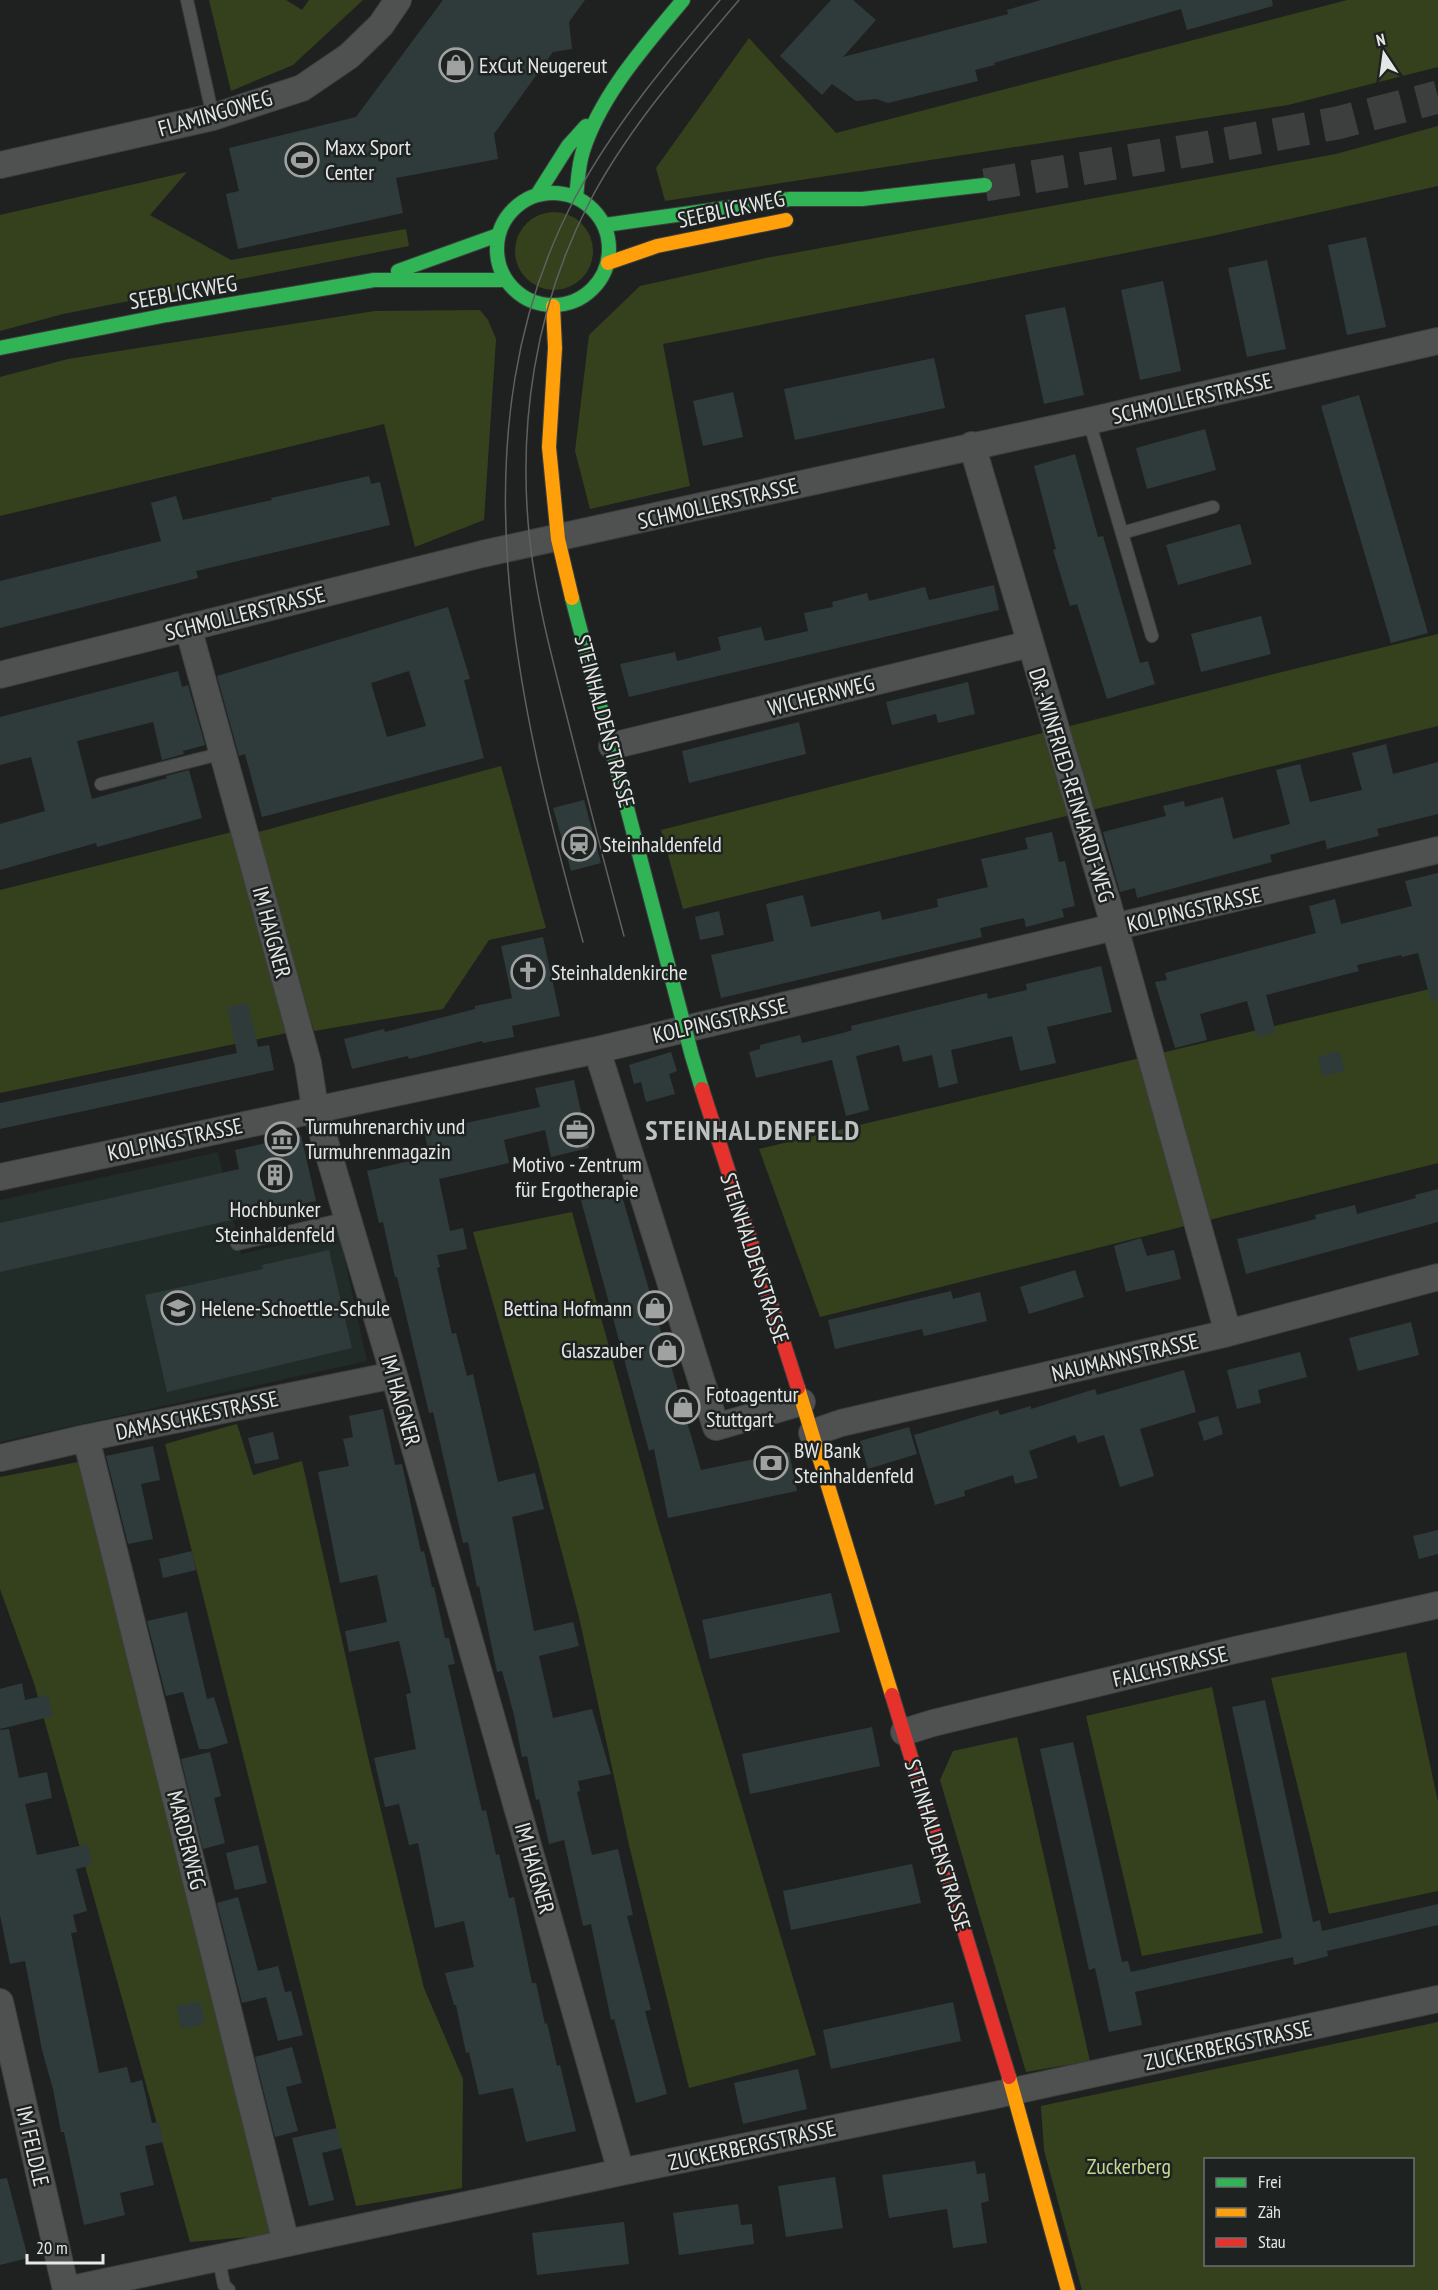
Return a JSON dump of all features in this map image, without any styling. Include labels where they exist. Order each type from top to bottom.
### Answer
[{"type":"street","name":"FLAMINGOWEG","points":[[0,165],[213,117],[302,88],[349,56],[381,25],[398,0]]},
{"type":"street","points":[[576,197],[583,152],[606,104],[639,54],[683,0]]},
{"type":"street","points":[[537,195],[568,146],[606,104]]},
{"type":"street","name":"SEEBLICKWEG","points":[[604,225],[790,199],[862,199],[985,185]]},
{"type":"street","points":[[557,193],[576,197],[588,205],[604,225],[610,244],[608,264],[597,286],[577,301],[553,306],[532,303],[516,293],[505,280],[496,258],[498,235],[506,218],[520,203],[537,195],[557,193]]},
{"type":"street","name":"SEEBLICKWEG","points":[[608,264],[657,246],[806,215],[862,199]]},
{"type":"street","name":"SEEBLICKWEG","points":[[374,280],[498,235]]},
{"type":"street","name":"SEEBLICKWEG","points":[[0,348],[178,313],[374,280],[505,280]]},
{"type":"street","name":"STEINHALDENSTRASSE","points":[[553,306],[555,348],[549,447],[558,539],[684,1028],[904,1732],[1013,2091],[1068,2290]]},
{"type":"street","name":"SCHMOLLERSTRASSE","points":[[0,675],[482,554],[1089,421],[1438,341]]},
{"type":"street","name":"DR.-WINFRIED-REINHARDT-WEG","points":[[972,445],[1115,928],[1228,1333]]},
{"type":"street","name":"IM HAIGNER","points":[[188,627],[308,1063],[315,1108],[394,1375],[621,2172]]},
{"type":"street","name":"WICHERNWEG","points":[[612,746],[1030,644]]},
{"type":"street","name":"KOLPINGSTRASSE","points":[[0,1177],[315,1108],[597,1050],[1438,850]]},
{"type":"street","points":[[597,1050],[716,1426],[802,1402]]},
{"type":"street","name":"NAUMANNSTRASSE","points":[[812,1433],[841,1423],[1228,1333],[1438,1278]]},
{"type":"street","name":"DAMASCHKESTRASSE","points":[[0,1458],[394,1375]]},
{"type":"street","name":"MARDERWEG","points":[[87,1438],[286,2243]]},
{"type":"street","name":"FALCHSTRASSE","points":[[904,1732],[1224,1653],[1438,1605]]},
{"type":"street","name":"ZUCKERBERGSTRASSE","points":[[66,2290],[218,2256],[1013,2091],[1438,1999]]},
{"type":"street","name":"IM FELDLE","points":[[0,2002],[66,2290]]},
{"type":"lane","points":[[187,0],[213,117]]},
{"type":"lane","points":[[1089,421],[1152,636]]},
{"type":"lane","points":[[1122,533],[1213,507]]},
{"type":"lane","points":[[101,784],[223,753]]},
{"type":"lane","points":[[237,1244],[348,1218]]},
{"type":"lane","points":[[218,2256],[224,2285],[229,2290]]},
{"type":"shaded area","name":"Helene-Schoettle-Schule","points":[[218,1152],[241,1254],[339,1232],[367,1361],[0,1442],[0,1200]]},
{"type":"green space","points":[[209,0],[286,0],[302,10],[309,0],[363,0],[293,65],[231,91]]},
{"type":"green space","points":[[1347,0],[1438,0],[1438,67],[1288,105],[665,201],[656,168],[749,38],[836,133]]},
{"type":"green space","points":[[1438,126],[1438,186],[1212,236],[663,344],[690,486],[590,509],[575,451],[589,335],[640,286],[766,258],[1336,154]]},
{"type":"green space","points":[[187,172],[150,215],[231,260],[406,229],[409,246],[63,314],[0,331],[0,215]]},
{"type":"green space","points":[[546,212],[562,212],[576,218],[587,229],[593,243],[593,259],[587,273],[576,284],[562,290],[546,290],[532,284],[521,273],[515,259],[515,243],[521,229],[532,218]]},
{"type":"green space","points":[[480,310],[488,320],[496,339],[484,520],[415,547],[384,424],[0,516],[0,377],[68,359],[375,311]]},
{"type":"green space","points":[[1438,634],[1438,726],[683,909],[661,830]]},
{"type":"green space","points":[[501,766],[546,928],[489,940],[443,1009],[314,1031],[255,833]]},
{"type":"green space","points":[[232,832],[287,1033],[0,1093],[0,890]]},
{"type":"green space","points":[[1438,987],[1438,1163],[820,1317],[759,1149]]},
{"type":"green space","points":[[572,1212],[656,1518],[816,2055],[689,2088],[629,1845],[579,1617],[473,1232]]},
{"type":"green space","points":[[237,1424],[253,1475],[302,1461],[368,1757],[424,1988],[463,2079],[462,2188],[356,2206],[165,1444]]},
{"type":"green space","points":[[78,1462],[275,2235],[190,2242],[34,1683],[0,1589],[0,1477]]},
{"type":"green space","points":[[1406,1652],[1438,1802],[1438,1891],[1329,1914],[1271,1678]]},
{"type":"green space","points":[[1212,1687],[1263,1933],[1142,1956],[1086,1716]]},
{"type":"green space","points":[[1017,1737],[1090,2061],[1026,2072],[940,1780],[953,1751]]},
{"type":"green space","name":"Zuckerberg","points":[[1438,2022],[1438,2290],[1082,2290],[1044,2150],[1041,2106]]},
{"type":"building","points":[[443,0],[585,0],[569,22],[572,49],[553,52],[494,134],[498,159],[396,178],[403,213],[238,249],[226,194],[239,191],[229,148],[356,117]]},
{"type":"building","points":[[831,0],[853,0],[876,20],[843,57],[1008,14],[1007,10],[1041,0],[1272,0],[1273,6],[1187,30],[1181,9],[994,63],[995,65],[975,70],[978,81],[888,103],[876,99],[856,101],[832,84],[822,95],[780,56]]},
{"type":"building","points":[[1366,237],[1386,327],[1347,335],[1328,245]]},
{"type":"building","points":[[1267,260],[1286,349],[1247,357],[1228,268]]},
{"type":"building","points":[[1163,281],[1181,371],[1140,380],[1121,290]]},
{"type":"building","points":[[1065,307],[1084,395],[1044,404],[1025,315]]},
{"type":"building","points":[[934,358],[945,408],[795,440],[784,389]]},
{"type":"building","points":[[733,392],[743,437],[703,446],[693,401]]},
{"type":"building","points":[[1359,395],[1428,633],[1391,643],[1321,406]]},
{"type":"building","points":[[1205,429],[1216,470],[1147,489],[1136,448]]},
{"type":"building","points":[[1075,454],[1098,537],[1103,536],[1140,663],[1148,661],[1155,684],[1107,699],[1077,604],[1070,606],[1053,550],[1056,549],[1034,466]]},
{"type":"building","points":[[369,476],[371,484],[380,482],[390,525],[196,571],[198,578],[0,628],[0,581],[161,541],[151,503],[176,496],[183,520]]},
{"type":"building","points":[[1240,524],[1252,564],[1178,585],[1166,545]]},
{"type":"building","points":[[994,585],[999,610],[629,697],[620,664],[675,652],[677,661],[721,650],[718,637],[761,627],[765,641],[808,631],[804,613],[833,607],[832,602],[867,593],[869,601],[925,587],[929,600]]},
{"type":"building","points":[[448,607],[470,679],[464,680],[484,758],[262,817],[245,754],[239,756],[217,676]],"holes":[[[409,671],[426,726],[387,737],[371,683]]]},
{"type":"building","points":[[1261,616],[1271,654],[1201,672],[1191,634]]},
{"type":"building","points":[[178,671],[182,687],[188,685],[205,745],[162,760],[153,722],[77,741],[92,799],[189,770],[202,818],[97,847],[96,843],[0,870],[0,824],[45,811],[31,757],[0,765],[0,717]]},
{"type":"building","points":[[968,682],[975,714],[938,723],[936,714],[892,725],[886,702]]},
{"type":"building","points":[[799,722],[806,754],[689,783],[682,751]]},
{"type":"building","points":[[1386,744],[1393,774],[1438,762],[1438,814],[1377,829],[1379,836],[1327,849],[1325,840],[1270,855],[1272,862],[1137,898],[1135,888],[1120,892],[1103,832],[1166,816],[1163,806],[1184,801],[1185,807],[1223,797],[1233,839],[1290,824],[1276,770],[1300,764],[1310,802],[1362,790],[1352,753]]},
{"type":"building","points":[[584,800],[601,863],[571,871],[553,808]]},
{"type":"building","points":[[1052,832],[1059,862],[1065,861],[1075,906],[1062,909],[1064,917],[1026,927],[1024,918],[980,928],[982,937],[721,998],[711,955],[774,941],[766,904],[803,895],[811,927],[880,911],[882,920],[938,907],[937,899],[988,887],[981,859],[1028,849],[1025,838]]},
{"type":"building","points":[[1438,873],[1438,1000],[1431,1001],[1418,953],[1402,957],[1401,955],[1357,965],[1359,971],[1266,995],[1276,1033],[1257,1037],[1247,1001],[1200,1014],[1207,1040],[1175,1048],[1155,982],[1167,980],[1165,973],[1316,933],[1309,906],[1335,899],[1341,924],[1412,906],[1405,881]]},
{"type":"building","points":[[719,911],[724,935],[700,940],[695,917]]},
{"type":"building","points":[[543,937],[560,1016],[512,1026],[514,1037],[483,1043],[482,1041],[409,1059],[408,1056],[352,1069],[344,1039],[384,1029],[385,1032],[475,1009],[475,1006],[512,998],[501,946]]},
{"type":"building","points":[[1101,966],[1112,1012],[1047,1027],[1056,1063],[1020,1071],[1012,1036],[951,1050],[958,1083],[939,1088],[932,1055],[903,1062],[899,1045],[856,1056],[869,1110],[846,1116],[832,1060],[756,1078],[749,1052],[760,1049],[760,1045],[800,1035],[802,1043],[852,1030],[851,1026],[987,993],[988,999],[1027,990],[1026,984]]},
{"type":"building","points":[[248,1003],[258,1047],[269,1045],[274,1070],[0,1129],[0,1103],[237,1053],[227,1007]]},
{"type":"building","points":[[1339,1051],[1345,1071],[1323,1076],[1318,1057]]},
{"type":"building","points":[[671,1052],[677,1071],[669,1074],[675,1094],[646,1102],[641,1082],[634,1084],[629,1065]]},
{"type":"building","points":[[574,1080],[589,1148],[551,1157],[545,1130],[504,1140],[509,1163],[439,1179],[450,1231],[463,1228],[467,1249],[437,1255],[440,1267],[437,1268],[452,1334],[456,1333],[467,1376],[473,1374],[498,1482],[535,1473],[544,1509],[512,1517],[534,1631],[573,1622],[579,1646],[539,1656],[553,1718],[592,1709],[611,1774],[578,1781],[580,1791],[577,1792],[592,1855],[618,1849],[633,1915],[627,1916],[651,2010],[645,2011],[667,2094],[636,2103],[614,2019],[611,2020],[591,1924],[583,1926],[564,1840],[549,1844],[539,1799],[536,1800],[527,1756],[522,1757],[502,1671],[497,1672],[468,1542],[463,1543],[433,1412],[429,1413],[383,1222],[379,1223],[367,1171],[430,1156],[424,1132],[540,1107],[535,1088]]},
{"type":"building","points":[[301,1135],[316,1201],[0,1272],[0,1223],[239,1169],[235,1150]]},
{"type":"building","points":[[620,1189],[701,1470],[789,1452],[797,1491],[668,1518],[654,1449],[649,1451],[581,1200]]},
{"type":"building","points":[[1438,1189],[1438,1222],[1246,1274],[1237,1239],[1316,1219],[1315,1215],[1355,1205],[1357,1214],[1416,1198],[1415,1195]]},
{"type":"building","points":[[1141,1238],[1147,1256],[1174,1250],[1181,1279],[1126,1292],[1114,1246]]},
{"type":"building","points":[[329,1250],[352,1348],[167,1392],[145,1295],[263,1269],[262,1265]]},
{"type":"building","points":[[1075,1270],[1084,1297],[1029,1314],[1020,1287]]},
{"type":"building","points":[[951,1291],[953,1299],[980,1292],[987,1321],[924,1336],[922,1329],[835,1349],[828,1320]]},
{"type":"building","points":[[1411,1322],[1419,1355],[1358,1371],[1349,1338]]},
{"type":"building","points":[[1300,1352],[1307,1377],[1258,1390],[1261,1403],[1237,1409],[1227,1370]]},
{"type":"building","points":[[1184,1370],[1196,1412],[1140,1429],[1154,1476],[1120,1487],[1104,1435],[1078,1443],[1075,1435],[1029,1451],[1038,1478],[1015,1484],[1013,1475],[964,1491],[965,1496],[935,1505],[914,1435],[998,1410],[1000,1415],[1031,1406],[1031,1409],[1095,1389],[1097,1395]]},
{"type":"building","points":[[383,1409],[395,1465],[402,1464],[421,1552],[424,1551],[445,1638],[449,1638],[455,1664],[448,1665],[482,1811],[486,1810],[509,1898],[514,1897],[532,1983],[536,1983],[545,2024],[547,2023],[557,2066],[560,2065],[576,2131],[526,2142],[513,2088],[479,2095],[469,2052],[466,2053],[456,2005],[454,2005],[445,1973],[474,1967],[464,1921],[435,1928],[418,1843],[409,1845],[399,1804],[385,1807],[374,1758],[416,1749],[406,1694],[411,1693],[399,1641],[349,1652],[345,1631],[387,1622],[377,1575],[340,1583],[318,1472],[349,1466],[343,1439],[353,1437],[349,1416]]},
{"type":"building","points":[[1218,1416],[1223,1434],[1204,1441],[1198,1422]]},
{"type":"building","points":[[909,1427],[917,1454],[868,1469],[860,1441]]},
{"type":"building","points":[[273,1432],[279,1459],[255,1464],[248,1438]]},
{"type":"building","points":[[153,1446],[160,1480],[141,1484],[153,1539],[128,1544],[106,1456]]},
{"type":"building","points":[[1438,1530],[1438,1554],[1419,1559],[1413,1536]]},
{"type":"building","points":[[192,1551],[196,1570],[163,1578],[159,1559]]},
{"type":"building","points":[[831,1593],[840,1632],[710,1659],[702,1620]]},
{"type":"building","points":[[187,1612],[207,1699],[214,1697],[228,1743],[208,1749],[199,1749],[183,1692],[166,1696],[147,1621]]},
{"type":"building","points":[[22,1683],[25,1700],[48,1695],[53,1716],[0,1729],[0,1689]]},
{"type":"building","points":[[1265,1700],[1313,1922],[1320,1920],[1322,1931],[1438,1904],[1438,1925],[1327,1951],[1328,1956],[1294,1965],[1293,1957],[1135,1992],[1142,2025],[1109,2032],[1095,1968],[1089,1970],[1040,1749],[1073,1742],[1122,1962],[1128,1961],[1131,1972],[1282,1938],[1232,1707]]},
{"type":"building","points":[[872,1727],[880,1766],[750,1794],[742,1754]]},
{"type":"building","points":[[9,1729],[19,1778],[47,1772],[52,1798],[25,1804],[37,1855],[88,1844],[92,1865],[76,1869],[87,1911],[73,1915],[77,1932],[71,1933],[99,2073],[127,2067],[131,2083],[142,2080],[152,2123],[159,2122],[163,2142],[145,2146],[154,2185],[120,2193],[125,2215],[84,2225],[64,2132],[61,2132],[53,2089],[42,2050],[25,1961],[10,1964],[0,1915],[0,1730]]},
{"type":"building","points":[[210,1752],[221,1796],[214,1798],[225,1843],[203,1849],[181,1759]]},
{"type":"building","points":[[258,1845],[267,1883],[235,1890],[226,1853]]},
{"type":"building","points":[[912,1864],[921,1903],[791,1930],[783,1891]]},
{"type":"building","points":[[238,1897],[258,1971],[278,1966],[285,1992],[291,1991],[303,2035],[278,2041],[266,1997],[242,2003],[217,1903]]},
{"type":"building","points":[[200,2001],[205,2024],[181,2029],[177,2006]]},
{"type":"building","points":[[953,2002],[961,2041],[831,2069],[823,2030]]},
{"type":"building","points":[[292,2047],[302,2083],[286,2087],[298,2131],[275,2137],[255,2057]]},
{"type":"building","points":[[798,2069],[807,2109],[743,2124],[734,2083]]},
{"type":"building","points":[[337,2128],[342,2148],[322,2153],[334,2200],[309,2206],[292,2138]]},
{"type":"building","points":[[975,2161],[977,2174],[985,2173],[989,2201],[981,2203],[987,2243],[953,2248],[947,2209],[889,2218],[882,2175]]},
{"type":"building","points":[[835,2177],[843,2228],[786,2237],[778,2186]]},
{"type":"building","points":[[7,2178],[28,2258],[0,2265],[0,2179]]},
{"type":"building","points":[[738,2204],[741,2225],[752,2224],[754,2244],[679,2255],[673,2213]]},
{"type":"building","points":[[624,2222],[629,2264],[537,2275],[532,2233]]},
{"type":"tunnel","points":[[985,185],[1337,123],[1438,97]]},
{"type":"tram line","points":[[583,942],[536,757],[519,662],[508,567],[506,471],[515,377],[538,285],[576,196],[591,169],[625,119],[661,70],[720,0]]},
{"type":"tram line","points":[[624,936],[546,634],[537,588],[530,542],[526,455],[534,368],[555,284],[570,243],[604,175],[639,123],[739,0]]},
{"type":"traffic: fast","points":[[576,197],[581,157],[601,110],[626,71],[683,0]]},
{"type":"traffic: fast","points":[[537,195],[568,146],[586,126]]},
{"type":"traffic: fast","points":[[605,225],[790,199],[862,199],[985,185]]},
{"type":"traffic: fast","points":[[553,193],[575,197],[593,209],[605,227],[609,249],[605,271],[593,289],[575,301],[553,305],[531,301],[513,289],[501,271],[497,249],[501,227],[513,209],[531,197],[553,193]]},
{"type":"traffic: fast","points":[[398,271],[498,235]]},
{"type":"traffic: fast","points":[[0,348],[167,315],[374,280],[505,280]]},
{"type":"traffic: fast","points":[[572,598],[702,1089]]},
{"type":"traffic: slow","points":[[608,263],[657,246],[786,220]]},
{"type":"traffic: slow","points":[[553,306],[555,348],[549,447],[558,539],[572,598]]},
{"type":"traffic: slow","points":[[798,1388],[892,1695]]},
{"type":"traffic: slow","points":[[1009,2077],[1068,2290]]},
{"type":"traffic: jam","points":[[702,1089],[798,1388]]},
{"type":"traffic: jam","points":[[892,1695],[1009,2077]]},
{"type":"place","name":"ExCut Neugereut","points":[[456,65]]},
{"type":"place","name":"Maxx Sport Center","points":[[302,160]]},
{"type":"place","name":"Steinhaldenfeld","points":[[579,844]]},
{"type":"place","name":"Steinhaldenkirche","points":[[528,972]]},
{"type":"place","name":"Motivo - Zentrum für Ergotherapie","points":[[577,1130]]},
{"type":"place","name":"Turmuhrenarchiv und Turmuhrenmagazin","points":[[282,1139]]},
{"type":"place","name":"Hochbunker Steinhaldenfeld","points":[[275,1175]]},
{"type":"place","name":"Helene-Schoettle-Schule","points":[[178,1308]]},
{"type":"place","name":"Bettina Hofmann","points":[[655,1308]]},
{"type":"place","name":"Glaszauber","points":[[667,1350]]},
{"type":"place","name":"Fotoagentur Stuttgart","points":[[683,1407]]},
{"type":"place","name":"BW Bank Steinhaldenfeld","points":[[771,1463]]},
{"type":"district","name":"STEINHALDENFELD","points":[[753,1130]]}]
